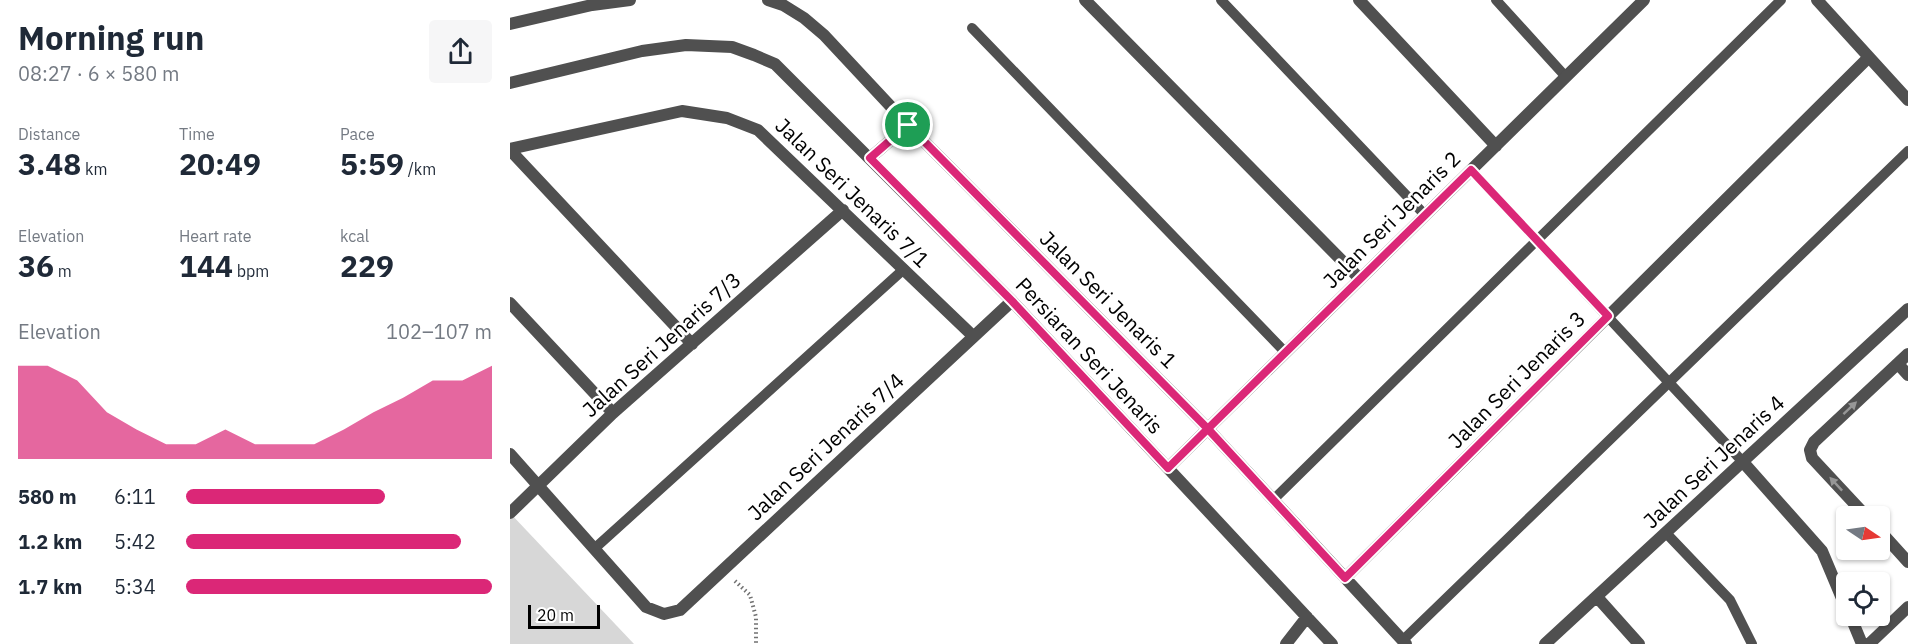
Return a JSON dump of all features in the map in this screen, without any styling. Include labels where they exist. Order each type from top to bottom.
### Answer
[{"type":"street","points":[[511,22],[591,3],[630,0]]},
{"type":"street","name":"Jalan Seri Jenaris 1","points":[[768,0],[783,3],[824,35],[908,125],[1208,429],[1405,642]]},
{"type":"street","points":[[1085,0],[1360,279]]},
{"type":"street","points":[[1359,0],[1496,146]]},
{"type":"street","points":[[1817,0],[1908,100]]},
{"type":"street","name":"Jalan Seri Jenaris 2","points":[[1168,468],[1566,77],[1636,2]]},
{"type":"street","name":"Persiaran Seri Jenaris","points":[[510,83],[642,51],[686,45],[732,47],[775,64],[1012,301],[1332,644]]},
{"type":"street","name":"Jalan Seri Jenaris 3","points":[[1345,578],[1869,57]]},
{"type":"street","name":"Jalan Seri Jenaris 7/1","points":[[510,150],[682,111],[726,118],[758,130],[973,336]]},
{"type":"street","points":[[870,158],[908,125]]},
{"type":"street","points":[[510,150],[692,344]]},
{"type":"street","name":"Jalan Seri Jenaris 7/3","points":[[510,513],[613,413],[843,210]]},
{"type":"street","name":"Jalan Seri Jenaris 7/4","points":[[594,549],[646,607],[664,614],[680,610],[1012,301]]},
{"type":"street","points":[[510,303],[613,413]]},
{"type":"street","name":"Jalan Seri Jenaris 4","points":[[1545,644],[1908,309]]},
{"type":"street","points":[[1857,506],[1812,458],[1810,450],[1814,442],[1908,354]]},
{"type":"street","points":[[1898,364],[1908,375]]},
{"type":"street","points":[[510,454],[594,549]]},
{"type":"street","points":[[1743,462],[1822,551],[1836,584]]},
{"type":"street","points":[[1890,542],[1908,562]]},
{"type":"street","points":[[1596,597],[1639,644]]},
{"type":"street","points":[[1869,644],[1908,607]]},
{"type":"street","points":[[1286,644],[1307,617]]},
{"type":"street","points":[[1855,626],[1862,644]]},
{"type":"lane","points":[[1221,0],[1425,215]]},
{"type":"lane","points":[[1496,0],[1566,77]]},
{"type":"lane","points":[[1273,500],[1781,0]]},
{"type":"lane","points":[[972,28],[1285,352]]},
{"type":"lane","points":[[1405,642],[1908,151]]},
{"type":"lane","points":[[1471,170],[1743,462]]},
{"type":"lane","points":[[594,549],[904,269]]},
{"type":"lane","points":[[1666,533],[1730,600],[1752,644]]},
{"type":"path","points":[[723,570],[750,595],[756,617],[756,644]]},
{"type":"shaded area","points":[[510,513],[634,644],[510,644]]},
{"type":"route","points":[[908,125],[870,158],[1012,301],[1168,468],[1208,429],[1471,170],[1608,316],[1345,578],[1208,429],[908,125]]}]
